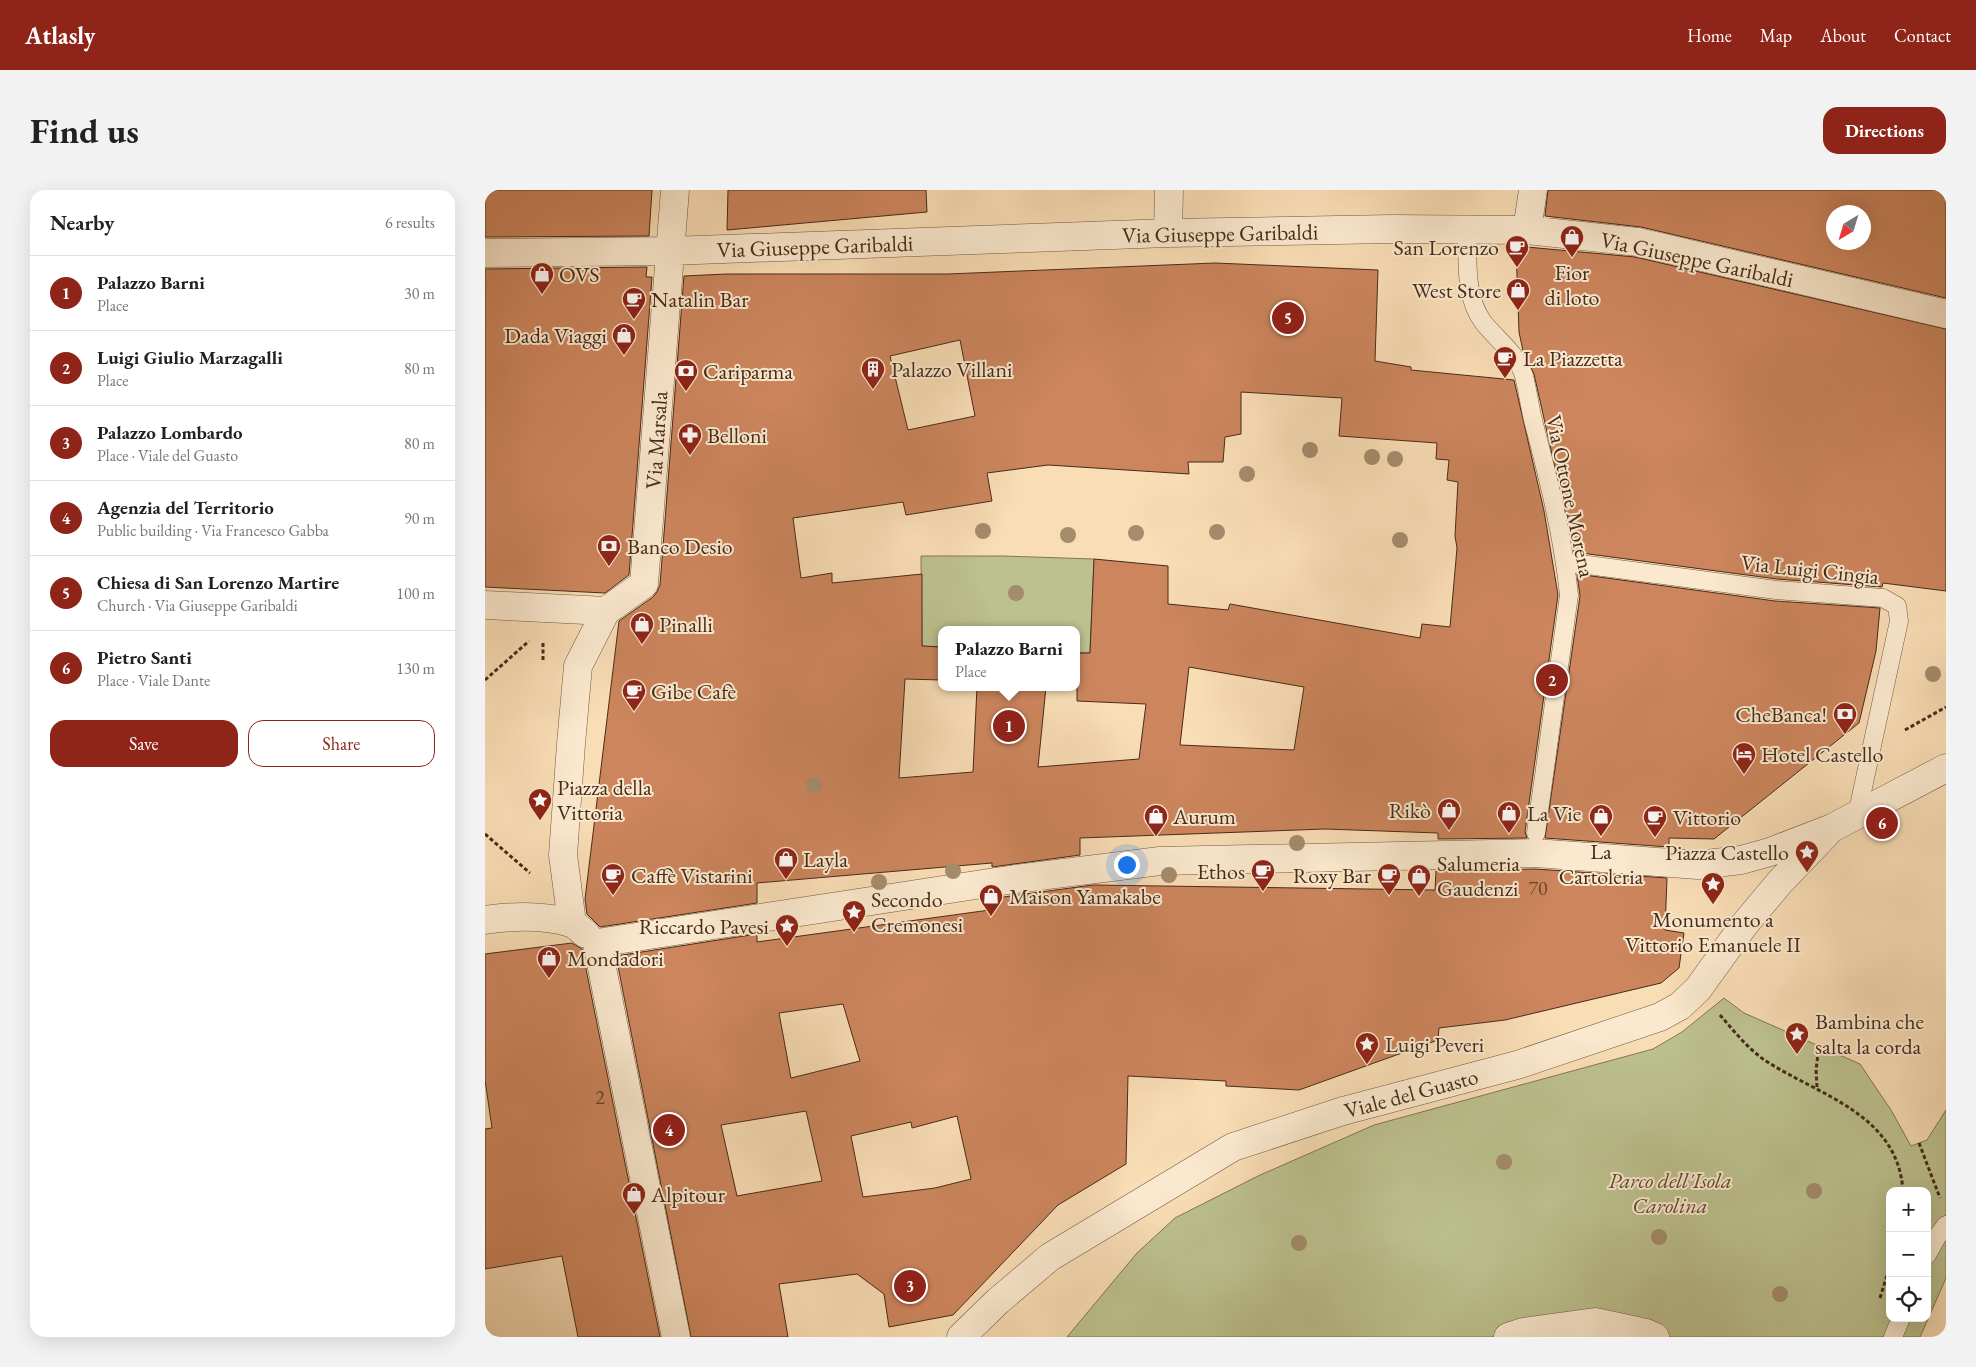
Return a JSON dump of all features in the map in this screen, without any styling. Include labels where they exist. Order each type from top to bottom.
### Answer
[{"type":"street","name":"Via Marsala","points":[[606,611],[645,584],[675,190]]},
{"type":"street","points":[[1168,233],[1169,190]]},
{"type":"street","points":[[1527,230],[1533,190]]},
{"type":"street","name":"Via Giuseppe Garibaldi","points":[[485,253],[670,251],[1168,233],[1391,229],[1527,230],[1638,242],[1946,314]]},
{"type":"street","points":[[485,605],[606,611],[578,666],[563,855],[572,923]]},
{"type":"street","points":[[597,943],[1015,880],[1160,861],[1535,853],[1698,865],[1713,864],[1741,860],[1770,852],[1832,828],[1946,768]]},
{"type":"street","name":"Viale del Guasto","points":[[961,1337],[998,1301],[1049,1257],[1233,1146],[1343,1111],[1517,1065],[1660,1016],[1680,1006],[1698,989],[1744,925],[1832,828]]},
{"type":"street","points":[[485,920],[510,916],[572,923],[597,943],[676,1337]]},
{"type":"street","points":[[1508,1337],[1523,1332],[1595,1322],[1646,1333],[1655,1337]]},
{"type":"lane","name":"Via Ottone Morena","points":[[1467,230],[1468,278],[1476,309],[1483,322],[1511,351],[1523,376],[1565,562],[1569,595],[1536,834]]},
{"type":"lane","name":"Via Luigi Cingia","points":[[1565,562],[1776,590],[1883,598],[1897,606],[1899,621],[1857,815]]},
{"type":"lane","points":[[1931,1248],[1946,1225]]},
{"type":"lane","points":[[1893,1337],[1899,1322]]},
{"type":"path","points":[[485,680],[536,635]]},
{"type":"path","points":[[1903,731],[1946,707]]},
{"type":"path","points":[[485,834],[535,877]]},
{"type":"path","points":[[1698,989],[1735,1032],[1765,1060],[1817,1088],[1856,1112],[1873,1126],[1889,1145],[1903,1179],[1903,1187]]},
{"type":"path","points":[[1817,1088],[1816,1070],[1819,1046]]},
{"type":"path","points":[[1919,1143],[1943,1204]]},
{"type":"green space","points":[[921,556],[1094,559],[1090,653],[1080,653],[1080,626],[938,626],[938,647],[922,646]]},
{"type":"green space","name":"Parco dell'Isola Carolina","points":[[1724,998],[1744,1013],[1860,1064],[1891,1110],[1911,1146],[1927,1140],[1946,1110],[1946,1278],[1931,1312],[1931,1187],[1886,1187],[1886,1322],[1927,1322],[1920,1337],[1067,1337],[1137,1253],[1175,1218],[1258,1176],[1374,1125],[1653,1049],[1682,1032]]},
{"type":"building","points":[[485,190],[652,190],[649,236],[485,237]]},
{"type":"building","points":[[728,190],[926,190],[927,212],[727,230]]},
{"type":"building","points":[[1548,190],[1946,190],[1946,298],[1641,227],[1545,216]]},
{"type":"building","points":[[1516,246],[1635,257],[1946,329],[1946,591],[1883,583],[1882,587],[1777,579],[1574,552],[1534,374],[1523,351],[1519,332]]},
{"type":"building","points":[[1215,263],[1378,270],[1375,361],[1411,367],[1411,370],[1514,380],[1544,511],[1558,595],[1525,832],[1527,838],[1438,839],[1438,833],[1325,829],[1080,838],[1080,855],[992,867],[992,863],[757,883],[757,903],[600,927],[587,914],[585,899],[619,621],[653,597],[660,585],[684,276],[726,274],[948,274]],"holes":[[[960,340],[975,416],[908,430],[890,356]],[[1241,392],[1342,398],[1339,436],[1437,443],[1436,459],[1449,460],[1447,480],[1458,482],[1455,536],[1457,548],[1450,627],[1422,624],[1420,638],[1230,604],[1228,610],[1168,604],[1168,566],[1094,559],[1090,653],[1080,653],[1080,691],[1077,691],[1077,701],[1146,704],[1139,759],[1038,767],[1046,691],[977,691],[973,772],[899,778],[905,679],[938,680],[938,647],[922,646],[922,574],[832,583],[832,573],[801,578],[793,518],[903,502],[906,515],[992,501],[987,473],[1048,465],[1189,474],[1188,462],[1223,462],[1225,437],[1241,434]],[[1189,667],[1304,687],[1294,750],[1180,745]]]},
{"type":"building","points":[[647,267],[646,277],[652,277],[629,575],[605,593],[485,587],[485,269]]},
{"type":"building","points":[[1577,574],[1775,601],[1880,608],[1876,651],[1859,723],[1714,839],[1669,838],[1669,847],[1545,838],[1580,596]]},
{"type":"building","points":[[1535,869],[1667,878],[1665,930],[1684,933],[1679,968],[1661,983],[1505,1020],[1439,1028],[1438,1040],[1299,1090],[1226,1086],[1226,1081],[1128,1076],[1126,1164],[1058,1205],[953,1315],[889,1327],[884,1294],[857,1274],[779,1284],[788,1337],[691,1337],[616,956],[757,934],[757,942],[997,909],[996,898],[1093,885],[1435,890],[1436,871]],"holes":[[[843,1004],[860,1061],[791,1078],[779,1013]],[[806,1111],[822,1181],[737,1196],[721,1125]],[[957,1116],[971,1179],[935,1188],[863,1197],[851,1136],[911,1122],[912,1128]]]},
{"type":"building","points":[[572,943],[582,949],[660,1337],[578,1337],[562,1256],[485,1269],[485,1129],[492,1128],[485,1080],[485,954]]},
{"type":"place","name":"Fior di loto","points":[[1572,258]]},
{"type":"place","name":"San Lorenzo","points":[[1517,268]]},
{"type":"place","name":"OVS","points":[[542,295]]},
{"type":"place","name":"West Store","points":[[1518,311]]},
{"type":"place","name":"Chiesa di San Lorenzo Martire","points":[[1288,318]]},
{"type":"place","name":"Natalin Bar","points":[[634,320]]},
{"type":"place","name":"Dada Viaggi","points":[[624,356]]},
{"type":"place","name":"La Piazzetta","points":[[1505,379]]},
{"type":"place","name":"Palazzo Villani","points":[[873,390]]},
{"type":"place","name":"Cariparma","points":[[686,392]]},
{"type":"place","name":"Belloni","points":[[690,456]]},
{"type":"place","name":"Banco Desio","points":[[609,567]]},
{"type":"place","name":"Pinalli","points":[[642,645]]},
{"type":"place","name":"Luigi Giulio Marzagalli","points":[[1552,680]]},
{"type":"place","name":"Gibe Cafè","points":[[634,712]]},
{"type":"place","name":"Palazzo Barni","points":[[1009,726]]},
{"type":"place","name":"CheBanca!","points":[[1845,735]]},
{"type":"place","name":"Hotel Castello","points":[[1744,775]]},
{"type":"place","name":"Piazza della Vittoria","points":[[540,821]]},
{"type":"place","name":"Pietro Santi","points":[[1882,823]]},
{"type":"place","name":"Rikò","points":[[1449,831]]},
{"type":"place","name":"La Vie","points":[[1509,834]]},
{"type":"place","name":"Aurum","points":[[1156,837]]},
{"type":"place","name":"La Cartoleria","points":[[1601,837]]},
{"type":"place","name":"Vittorio","points":[[1655,838]]},
{"type":"place","name":"Piazza Castello","points":[[1807,873]]},
{"type":"place","name":"Layla","points":[[786,880]]},
{"type":"place","name":"Ethos","points":[[1263,892]]},
{"type":"place","name":"Caffè Vistarini","points":[[613,896]]},
{"type":"place","name":"Roxy Bar","points":[[1389,896]]},
{"type":"place","name":"Salumeria Gaudenzi","points":[[1419,897]]},
{"type":"place","name":"Monumento a Vittorio Emanuele II","points":[[1713,905]]},
{"type":"place","name":"Maison Yamakabe","points":[[991,917]]},
{"type":"place","name":"Secondo Cremonesi","points":[[854,933]]},
{"type":"place","name":"Riccardo Pavesi","points":[[787,947]]},
{"type":"place","name":"Mondadori","points":[[549,979]]},
{"type":"place","name":"Bambina che salta la corda","points":[[1797,1055]]},
{"type":"place","name":"Luigi Peveri","points":[[1367,1065]]},
{"type":"place","name":"Agenzia del Territorio","points":[[669,1130]]},
{"type":"place","name":"Alpitour","points":[[634,1215]]},
{"type":"place","name":"Palazzo Lombardo","points":[[910,1286]]}]
